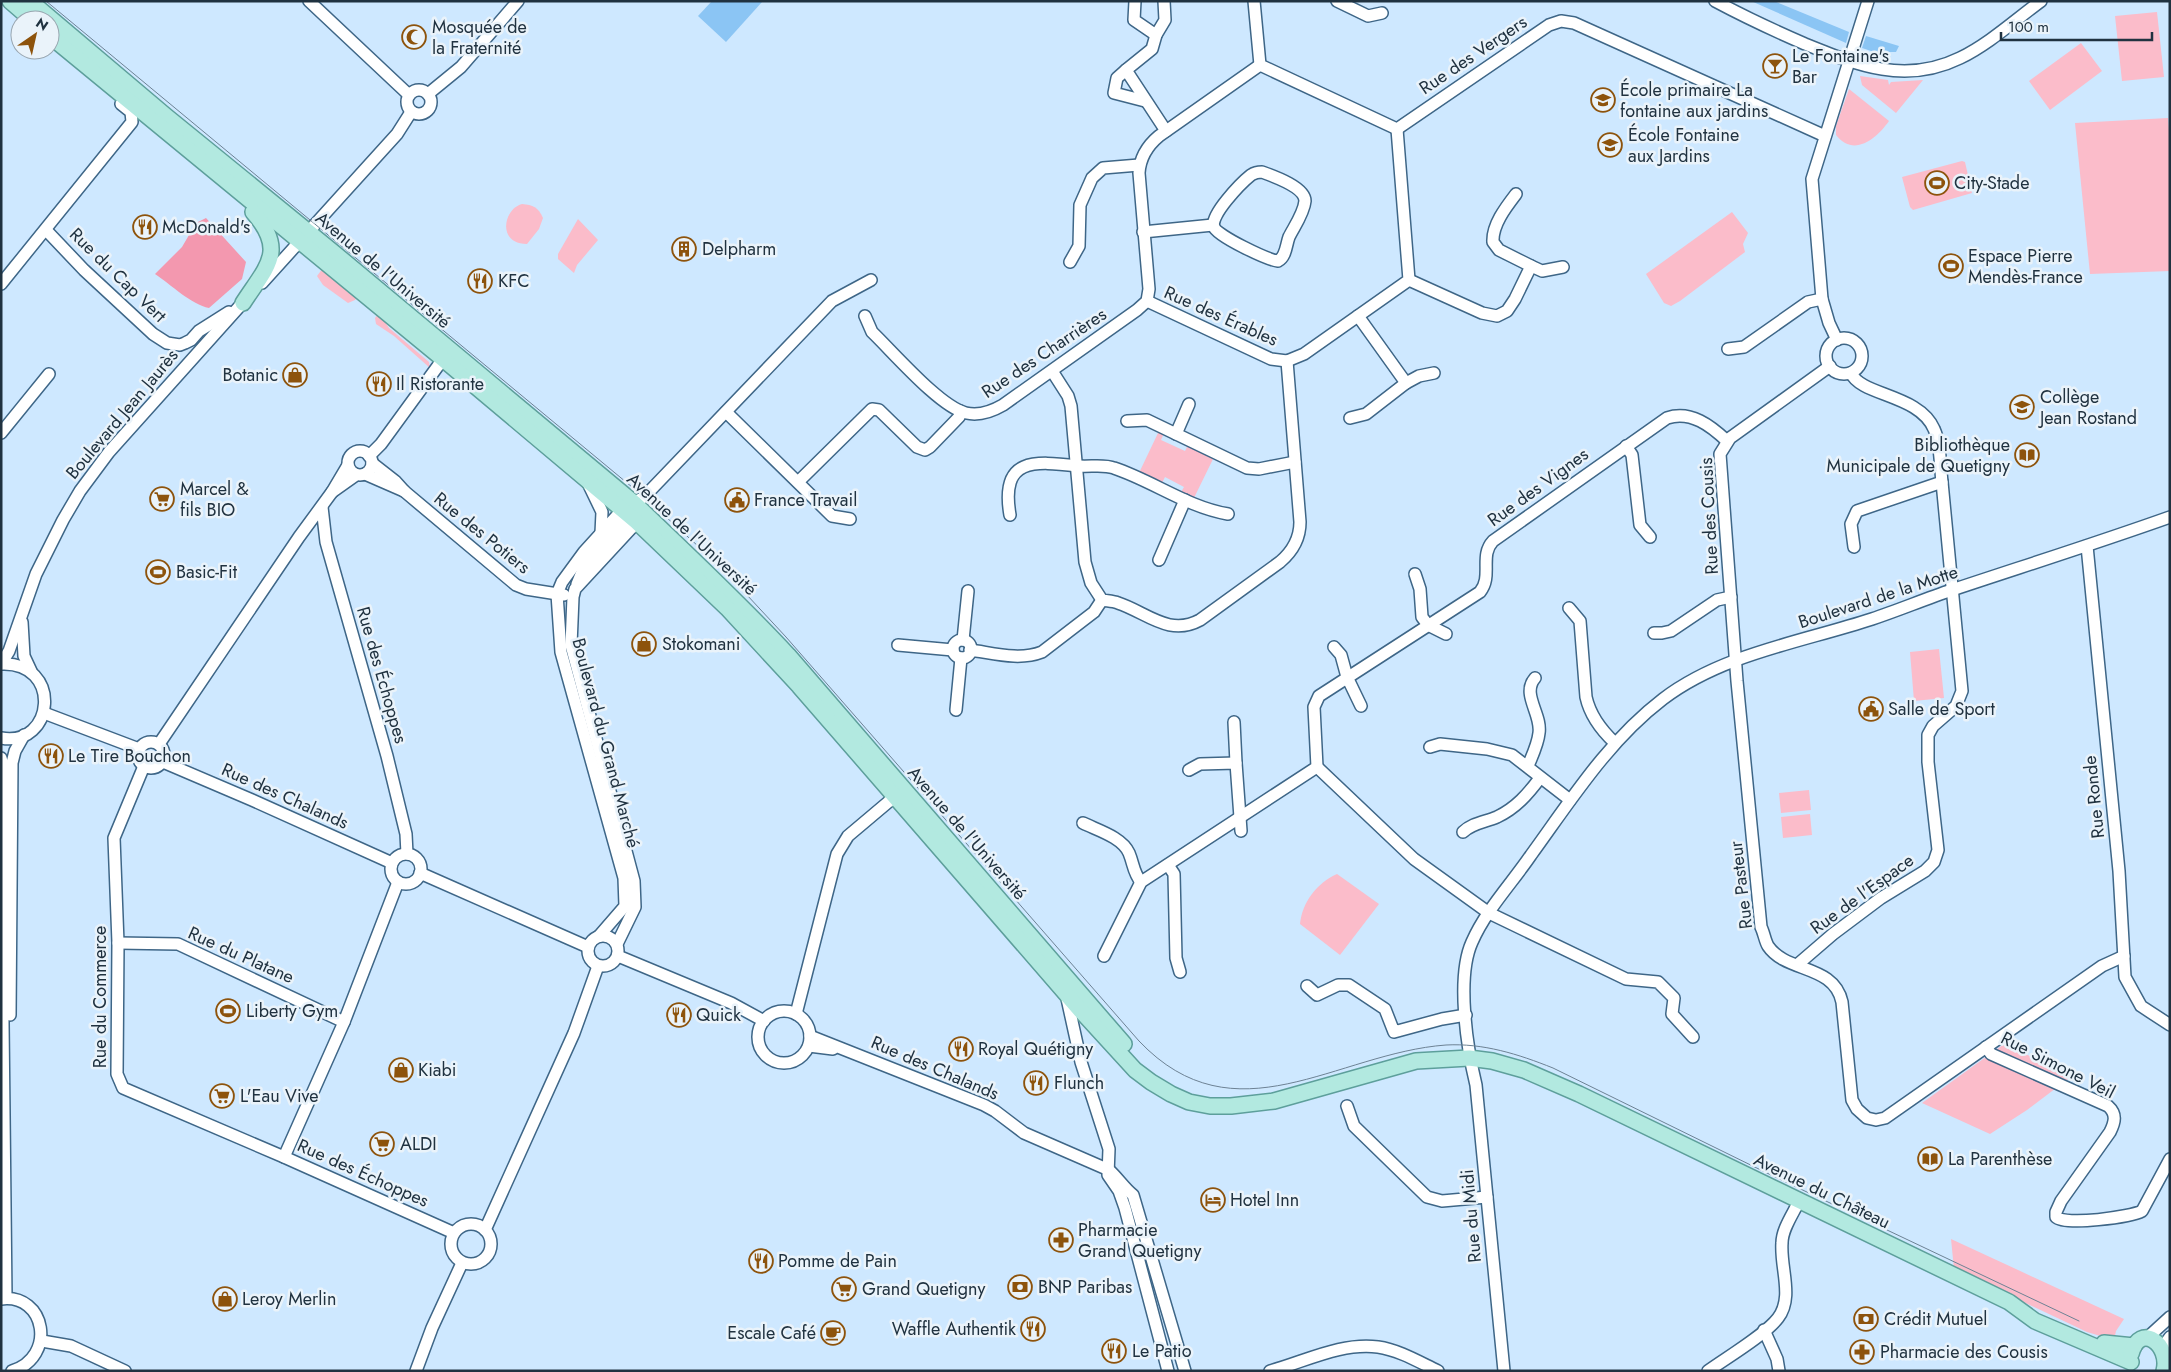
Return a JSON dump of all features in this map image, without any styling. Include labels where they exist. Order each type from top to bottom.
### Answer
[{"type":"main road","points":[[10,1],[20,10]]},
{"type":"main road","name":"Avenue de l'Université","points":[[30,1],[166,116],[442,359],[587,479],[632,508]]},
{"type":"main road","name":"Avenue de l'Université","points":[[60,44],[221,178],[304,237],[632,508],[744,608],[900,792],[1065,993],[1135,1070],[1170,1094],[1189,1102],[1210,1106],[1231,1106]]},
{"type":"main road","points":[[221,178],[267,228],[271,241],[270,261],[243,303]]},
{"type":"main road","name":"Avenue de l'Université","points":[[900,792],[1139,1060],[1162,1080],[1187,1094],[1231,1106]]},
{"type":"main road","name":"Avenue du Château","points":[[1231,1106],[1274,1100],[1416,1061],[1469,1058],[1492,1061],[1545,1077],[2016,1305],[2035,1321],[2134,1368]]},
{"type":"main road","points":[[2016,1305],[2095,1340],[2116,1346],[2134,1346]]},
{"type":"main road","points":[[2134,1368],[2131,1352],[2134,1346],[2142,1339],[2158,1339],[2168,1355]]},
{"type":"street","points":[[309,1],[409,95]]},
{"type":"street","points":[[428,94],[461,67],[518,1]]},
{"type":"street","points":[[1135,1],[1134,20],[1156,35]]},
{"type":"street","points":[[1145,101],[1114,93],[1117,78],[1148,53],[1165,20],[1164,1]]},
{"type":"street","points":[[1254,1],[1260,65]]},
{"type":"street","points":[[1337,1],[1368,16],[1382,13]]},
{"type":"street","points":[[1716,1],[1758,24],[1849,62],[1876,69],[1900,71],[1919,70],[1960,58],[2042,1]]},
{"type":"street","points":[[1837,340],[1829,323],[1822,299],[1812,184],[1825,136],[1868,1]]},
{"type":"street","name":"Rue des Vergers","points":[[1397,129],[1511,50],[1549,25],[1561,21],[1574,23],[1825,136]]},
{"type":"street","name":"Rue du Cap Vert","points":[[1,284],[132,122],[131,112],[90,77],[75,56]]},
{"type":"street","points":[[1260,65],[1397,129],[1409,280],[1482,313],[1497,316],[1506,311],[1516,299],[1531,266]]},
{"type":"street","points":[[1146,301],[1149,290],[1139,165],[1148,146],[1166,131],[1260,65]]},
{"type":"street","points":[[1126,70],[1166,131]]},
{"type":"street","points":[[418,90],[428,94],[431,101],[426,112],[419,114],[411,112],[407,106],[409,95],[418,90]]},
{"type":"street","name":"Boulevard Jean Jaurès","points":[[1,664],[9,651],[36,574],[80,491],[109,452],[397,134],[411,112]]},
{"type":"street","points":[[1070,262],[1079,246],[1078,213],[1084,191],[1092,178],[1102,168],[1139,165]]},
{"type":"street","points":[[1262,172],[1294,187],[1304,196],[1304,206],[1287,243],[1283,257],[1278,261],[1224,237],[1214,230],[1213,225],[1213,220],[1219,210],[1253,174],[1262,172]]},
{"type":"street","points":[[1516,194],[1503,211],[1493,235],[1493,242],[1499,250],[1542,271],[1563,267]]},
{"type":"street","points":[[1144,232],[1213,225]]},
{"type":"street","name":"Rue du Cap Vert","points":[[46,230],[84,270],[153,334],[166,343],[180,345],[191,340],[198,332],[243,303]]},
{"type":"street","points":[[557,594],[570,571],[601,533],[632,508],[832,301],[871,280]]},
{"type":"street","name":"Rue des Érables","points":[[1146,301],[1271,359],[1287,361],[1304,354],[1409,280]]},
{"type":"street","points":[[1728,349],[1744,347],[1808,302],[1822,299]]},
{"type":"street","name":"Rue des Charrières","points":[[960,412],[976,414],[994,410],[1052,371],[1137,310],[1146,301]]},
{"type":"street","points":[[798,482],[872,410],[879,410],[917,447],[925,450],[930,448],[959,417],[960,412],[950,407],[934,393],[872,332],[865,316]]},
{"type":"street","points":[[1358,316],[1406,383]]},
{"type":"street","points":[[1846,338],[1852,340],[1861,348],[1862,360],[1859,366],[1851,373],[1838,373],[1827,361],[1828,350],[1837,340],[1846,338]]},
{"type":"street","points":[[332,492],[370,470],[370,460],[442,359]]},
{"type":"street","points":[[1052,371],[1070,400],[1085,562],[1091,583],[1102,600],[1117,603],[1166,625],[1188,625],[1200,620],[1280,562],[1292,550],[1300,530],[1287,361]]},
{"type":"street","name":"Rue des Cousis","points":[[1737,660],[1719,460],[1722,450],[1727,441],[1830,366]]},
{"type":"street","points":[[1350,418],[1366,414],[1406,383],[1419,376],[1434,373]]},
{"type":"street","points":[[1851,373],[1858,383],[1924,413],[1936,431],[1952,590]]},
{"type":"street","points":[[1,433],[49,374]]},
{"type":"street","points":[[1176,434],[1189,404]]},
{"type":"street","points":[[726,412],[832,516],[850,519]]},
{"type":"street","name":"Rue des Vignes","points":[[1317,767],[1314,704],[1319,696],[1482,589],[1487,578],[1486,553],[1493,541],[1661,421],[1677,415],[1688,416],[1701,420],[1727,441]]},
{"type":"street","points":[[1127,421],[1147,420],[1247,468],[1259,469],[1295,462]]},
{"type":"street","points":[[1626,446],[1632,455],[1640,525],[1650,537]]},
{"type":"street","points":[[159,744],[298,537],[332,492],[348,465],[351,456],[356,452],[363,452],[370,460]]},
{"type":"street","name":"Rue des Potiers","points":[[370,460],[395,481],[404,492],[516,585],[526,589],[557,594],[574,593]]},
{"type":"street","points":[[1010,515],[1007,498],[1013,474],[1019,468],[1061,464],[1113,467],[1206,510],[1228,514]]},
{"type":"street","points":[[348,465],[350,471],[360,475]]},
{"type":"street","name":"Rue des Potiers","points":[[360,475],[404,492]]},
{"type":"street","points":[[587,479],[600,508],[602,516],[601,533]]},
{"type":"street","points":[[1854,547],[1851,524],[1857,511],[1942,482]]},
{"type":"street","points":[[1159,560],[1185,500]]},
{"type":"street","name":"Rue des Échoppes","points":[[322,507],[326,542],[387,756],[406,834],[407,854]]},
{"type":"street","name":"Boulevard du Grand Marché","points":[[618,950],[635,906],[634,881],[571,645],[574,593],[584,567],[632,508]]},
{"type":"street","name":"Boulevard de la Motte","points":[[1469,1058],[1464,990],[1468,954],[1472,942],[1489,913],[1570,800],[1615,743],[1664,698],[1692,680],[1737,660],[1873,619],[1952,590],[2170,517]]},
{"type":"street","name":"Rue Ronde","points":[[2088,546],[2120,871],[2125,977],[2141,1006],[2170,1025]]},
{"type":"street","points":[[1415,574],[1420,589],[1421,613],[1428,625],[1446,634]]},
{"type":"street","name":"Rue de l'Espace","points":[[1798,965],[1834,934],[1882,898],[1925,871],[1937,856],[1938,850],[1927,749],[1928,736],[1933,726],[1956,706],[1962,691],[1952,590]]},
{"type":"street","points":[[956,710],[961,653],[968,644],[963,640],[968,591]]},
{"type":"street","name":"Boulevard du Grand Marché","points":[[557,594],[561,652],[624,878],[625,906],[599,936]]},
{"type":"street","name":"Rue des Cousis","points":[[1654,633],[1662,634],[1671,631],[1717,600],[1731,597]]},
{"type":"street","points":[[898,645],[961,653],[1023,657],[1033,655],[1042,652],[1094,612],[1102,600]]},
{"type":"street","points":[[1569,608],[1580,621],[1587,703],[1596,721],[1615,743]]},
{"type":"street","points":[[1,738],[15,738],[24,735],[36,726],[44,713],[46,702],[44,690],[39,680],[31,671],[24,656],[22,615]]},
{"type":"street","points":[[1334,647],[1341,655],[1347,677],[1362,706]]},
{"type":"street","name":"Rue Pasteur","points":[[1737,660],[1761,927],[1768,946],[1781,958],[1826,977],[1839,993],[1842,1002],[1850,1094],[1854,1105],[1867,1118],[1876,1120],[1885,1118],[1986,1047]]},
{"type":"street","points":[[1,664],[16,665],[31,671]]},
{"type":"street","points":[[1528,766],[1539,733],[1539,721],[1529,687],[1535,678]]},
{"type":"street","points":[[44,713],[139,749]]},
{"type":"street","points":[[1234,722],[1241,832]]},
{"type":"street","points":[[4,1061],[9,1040],[12,980],[12,764],[14,751],[24,735]]},
{"type":"street","points":[[148,742],[159,744],[164,750],[163,762],[152,768],[144,766],[139,761],[139,749],[148,742]]},
{"type":"street","points":[[1430,747],[1440,744],[1512,755],[1570,800]]},
{"type":"street","points":[[1,758],[4,768],[4,1298],[19,1301],[29,1307],[37,1317],[42,1341],[38,1352],[31,1361],[18,1370]]},
{"type":"street","name":"Rue des Chalands","points":[[163,762],[392,863]]},
{"type":"street","points":[[1189,770],[1200,764],[1236,762]]},
{"type":"street","name":"Rue du Commerce","points":[[144,766],[114,838],[118,943],[117,1074],[123,1088],[284,1157]]},
{"type":"street","points":[[1104,956],[1141,882],[1317,767],[1414,859],[1489,913],[1626,979],[1658,982],[1674,998],[1672,1014],[1693,1037]]},
{"type":"street","points":[[1463,832],[1469,826],[1492,819],[1515,806],[1540,778]]},
{"type":"street","points":[[796,1014],[837,854],[848,836],[900,792]]},
{"type":"street","points":[[1083,823],[1124,845],[1130,854],[1134,872],[1141,882]]},
{"type":"street","points":[[407,854],[419,860],[420,873],[411,883],[398,882],[392,874],[392,863],[398,856],[407,854]]},
{"type":"street","points":[[1168,865],[1174,874],[1176,958],[1180,972]]},
{"type":"street","points":[[420,873],[588,948]]},
{"type":"street","name":"Rue des Échoppes","points":[[398,882],[344,1022],[284,1157],[454,1233]]},
{"type":"street","points":[[618,950],[610,965],[598,966],[591,960],[588,948],[590,943],[599,936],[609,937],[618,950],[764,1020]]},
{"type":"street","name":"Rue du Platane","points":[[118,943],[178,944],[344,1022]]},
{"type":"street","points":[[1986,1047],[2102,966],[2124,956]]},
{"type":"street","points":[[485,1230],[574,1033],[598,966]]},
{"type":"street","points":[[1306,986],[1317,995],[1338,984],[1349,985],[1386,1009],[1394,1032],[1442,1018],[1466,1015]]},
{"type":"street","points":[[1065,993],[1081,1062],[1109,1149],[1108,1173]]},
{"type":"street","points":[[810,1037],[803,1056],[788,1064],[773,1061],[762,1051],[758,1035],[764,1020],[779,1012],[788,1011],[802,1018],[810,1037],[922,1084],[926,1082],[914,1072],[810,1037]]},
{"type":"street","name":"Rue Simone Veil","points":[[1986,1047],[1991,1054],[2108,1106],[2114,1113],[2114,1124],[2061,1200],[2056,1212],[2056,1217],[2059,1220],[2072,1222],[2137,1214],[2142,1211],[2170,1159]]},
{"type":"street","name":"Rue du Midi","points":[[1469,1058],[1476,1085],[1504,1371]]},
{"type":"street","name":"Rue des Chalands","points":[[926,1082],[984,1105],[1024,1133],[1097,1164],[1118,1178],[1124,1195]]},
{"type":"street","points":[[1347,1106],[1354,1126],[1427,1197],[1442,1201],[1487,1197]]},
{"type":"street","points":[[1124,1195],[1119,1212],[1141,1286],[1149,1328],[1161,1371]]},
{"type":"street","points":[[1124,1195],[1168,1371]]},
{"type":"street","points":[[1124,1195],[1180,1371]]},
{"type":"street","points":[[1124,1195],[1133,1195],[1185,1371]]},
{"type":"street","points":[[1708,1371],[1779,1317],[1785,1302],[1782,1243],[1784,1233],[1799,1201]]},
{"type":"street","points":[[465,1225],[479,1226],[485,1230],[491,1241],[489,1254],[485,1259],[474,1265],[462,1263],[456,1259],[450,1246],[454,1233],[465,1225]]},
{"type":"street","points":[[416,1371],[432,1328],[462,1263]]},
{"type":"street","points":[[2147,1338],[2170,1317]]},
{"type":"street","points":[[1764,1330],[1777,1359],[1779,1371]]},
{"type":"street","points":[[42,1341],[70,1346],[125,1371]]},
{"type":"street","points":[[1270,1371],[1343,1348],[1376,1347],[1399,1353],[1438,1371]]},
{"type":"shaded area","points":[[2157,12],[2164,77],[2122,81],[2115,16]]},
{"type":"shaded area","points":[[2081,43],[2102,71],[2050,110],[2029,81]]},
{"type":"shaded area","points":[[1860,76],[1888,80],[1889,85],[1891,82],[1923,80],[1896,113],[1862,85]]},
{"type":"shaded area","points":[[1849,89],[1889,121],[1872,139],[1858,145],[1850,145],[1843,142],[1836,135],[1836,126]]},
{"type":"shaded area","points":[[2168,118],[2170,141],[2170,271],[2090,274],[2075,123]]},
{"type":"shaded area","name":"City-Stade","points":[[1962,161],[1965,162],[1972,193],[1913,210],[1910,207],[1902,177]]},
{"type":"shaded area","points":[[522,204],[535,207],[543,218],[539,229],[527,244],[517,242],[511,238],[507,233],[506,226],[511,212]]},
{"type":"shaded area","points":[[1732,212],[1748,233],[1743,244],[1745,252],[1680,301],[1671,306],[1664,303],[1646,274]]},
{"type":"shaded area","points":[[206,218],[246,262],[242,279],[209,308],[188,299],[155,274],[182,247],[196,223]]},
{"type":"shaded area","points":[[578,219],[598,240],[577,265],[574,273],[558,259],[558,254]]},
{"type":"shaded area","points":[[323,268],[358,296],[355,300],[348,303],[323,285],[317,276]]},
{"type":"shaded area","points":[[379,313],[389,328],[429,362],[430,368],[394,336],[376,324],[375,318]]},
{"type":"shaded area","points":[[1159,431],[1164,433],[1161,440],[1185,451],[1188,445],[1214,457],[1193,500],[1180,494],[1184,487],[1165,477],[1161,485],[1138,475]]},
{"type":"shaded area","points":[[1939,649],[1944,698],[1914,701],[1910,652]]},
{"type":"shaded area","points":[[1809,790],[1811,810],[1781,813],[1779,793]]},
{"type":"shaded area","points":[[1810,814],[1812,835],[1783,838],[1781,817]]},
{"type":"shaded area","points":[[1337,874],[1379,904],[1340,955],[1300,924],[1304,908],[1312,894],[1323,883]]},
{"type":"shaded area","points":[[2004,1044],[2072,1076],[2027,1110],[1990,1134],[1922,1103]]},
{"type":"shaded area","points":[[1951,1239],[2124,1319],[2116,1331],[2114,1340],[2087,1332],[1954,1269]]},
{"type":"water","points":[[712,1],[762,2],[726,42],[698,16]]},
{"type":"water","points":[[1751,1],[1774,1],[1849,32],[1846,43]]},
{"type":"water","points":[[1866,36],[1899,46],[1896,52],[1874,52],[1862,48]]},
{"type":"tram line","points":[[46,1],[644,497],[720,566],[786,637],[1139,1041],[1175,1070],[1212,1085],[1249,1089],[1287,1084],[1405,1051],[1446,1045],[1500,1050],[1553,1068],[1771,1175],[2079,1321]]},
{"type":"place","name":"Mosquée de la Fraternité","points":[[414,37]]},
{"type":"place","name":"Le Fontaine's Bar","points":[[1775,66]]},
{"type":"place","name":"École primaire La fontaine aux jardins","points":[[1603,100]]},
{"type":"place","name":"École Fontaine aux Jardins","points":[[1610,145]]},
{"type":"place","name":"City-Stade","points":[[1937,183]]},
{"type":"place","name":"McDonald's","points":[[145,227]]},
{"type":"place","name":"Delpharm","points":[[684,249]]},
{"type":"place","name":"Espace Pierre Mendès-France","points":[[1951,266]]},
{"type":"place","name":"KFC","points":[[480,281]]},
{"type":"place","name":"Botanic","points":[[295,375]]},
{"type":"place","name":"Il Ristorante","points":[[379,384]]},
{"type":"place","name":"Collège Jean Rostand","points":[[2022,407]]},
{"type":"place","name":"Bibliothèque Municipale de Quetigny","points":[[2027,455]]},
{"type":"place","name":"Marcel & fils BIO","points":[[162,499]]},
{"type":"place","name":"France Travail","points":[[737,500]]},
{"type":"place","name":"Basic-Fit","points":[[158,572]]},
{"type":"place","name":"Stokomani","points":[[644,644]]},
{"type":"place","name":"Salle de Sport","points":[[1871,709]]},
{"type":"place","name":"Le Tire Bouchon","points":[[51,756]]},
{"type":"place","name":"Liberty Gym","points":[[228,1011]]},
{"type":"place","name":"Quick","points":[[679,1015]]},
{"type":"place","name":"Royal Quétigny","points":[[961,1049]]},
{"type":"place","name":"Kiabi","points":[[401,1070]]},
{"type":"place","name":"Flunch","points":[[1036,1083]]},
{"type":"place","name":"L'Eau Vive","points":[[222,1096]]},
{"type":"place","name":"ALDI","points":[[382,1144]]},
{"type":"place","name":"La Parenthèse","points":[[1930,1159]]},
{"type":"place","name":"Hotel Inn","points":[[1213,1200]]},
{"type":"place","name":"Pharmacie Grand Quetigny","points":[[1061,1240]]},
{"type":"place","name":"Pomme de Pain","points":[[761,1261]]},
{"type":"place","name":"BNP Paribas","points":[[1020,1287]]},
{"type":"place","name":"Grand Quetigny","points":[[844,1289]]},
{"type":"place","name":"Leroy Merlin","points":[[225,1299]]},
{"type":"place","name":"Crédit Mutuel","points":[[1866,1319]]},
{"type":"place","name":"Waffle Authentik","points":[[1033,1329]]},
{"type":"place","name":"Escale Café","points":[[833,1333]]},
{"type":"place","name":"Le Patio","points":[[1114,1351]]},
{"type":"place","name":"Pharmacie des Cousis","points":[[1862,1352]]}]
